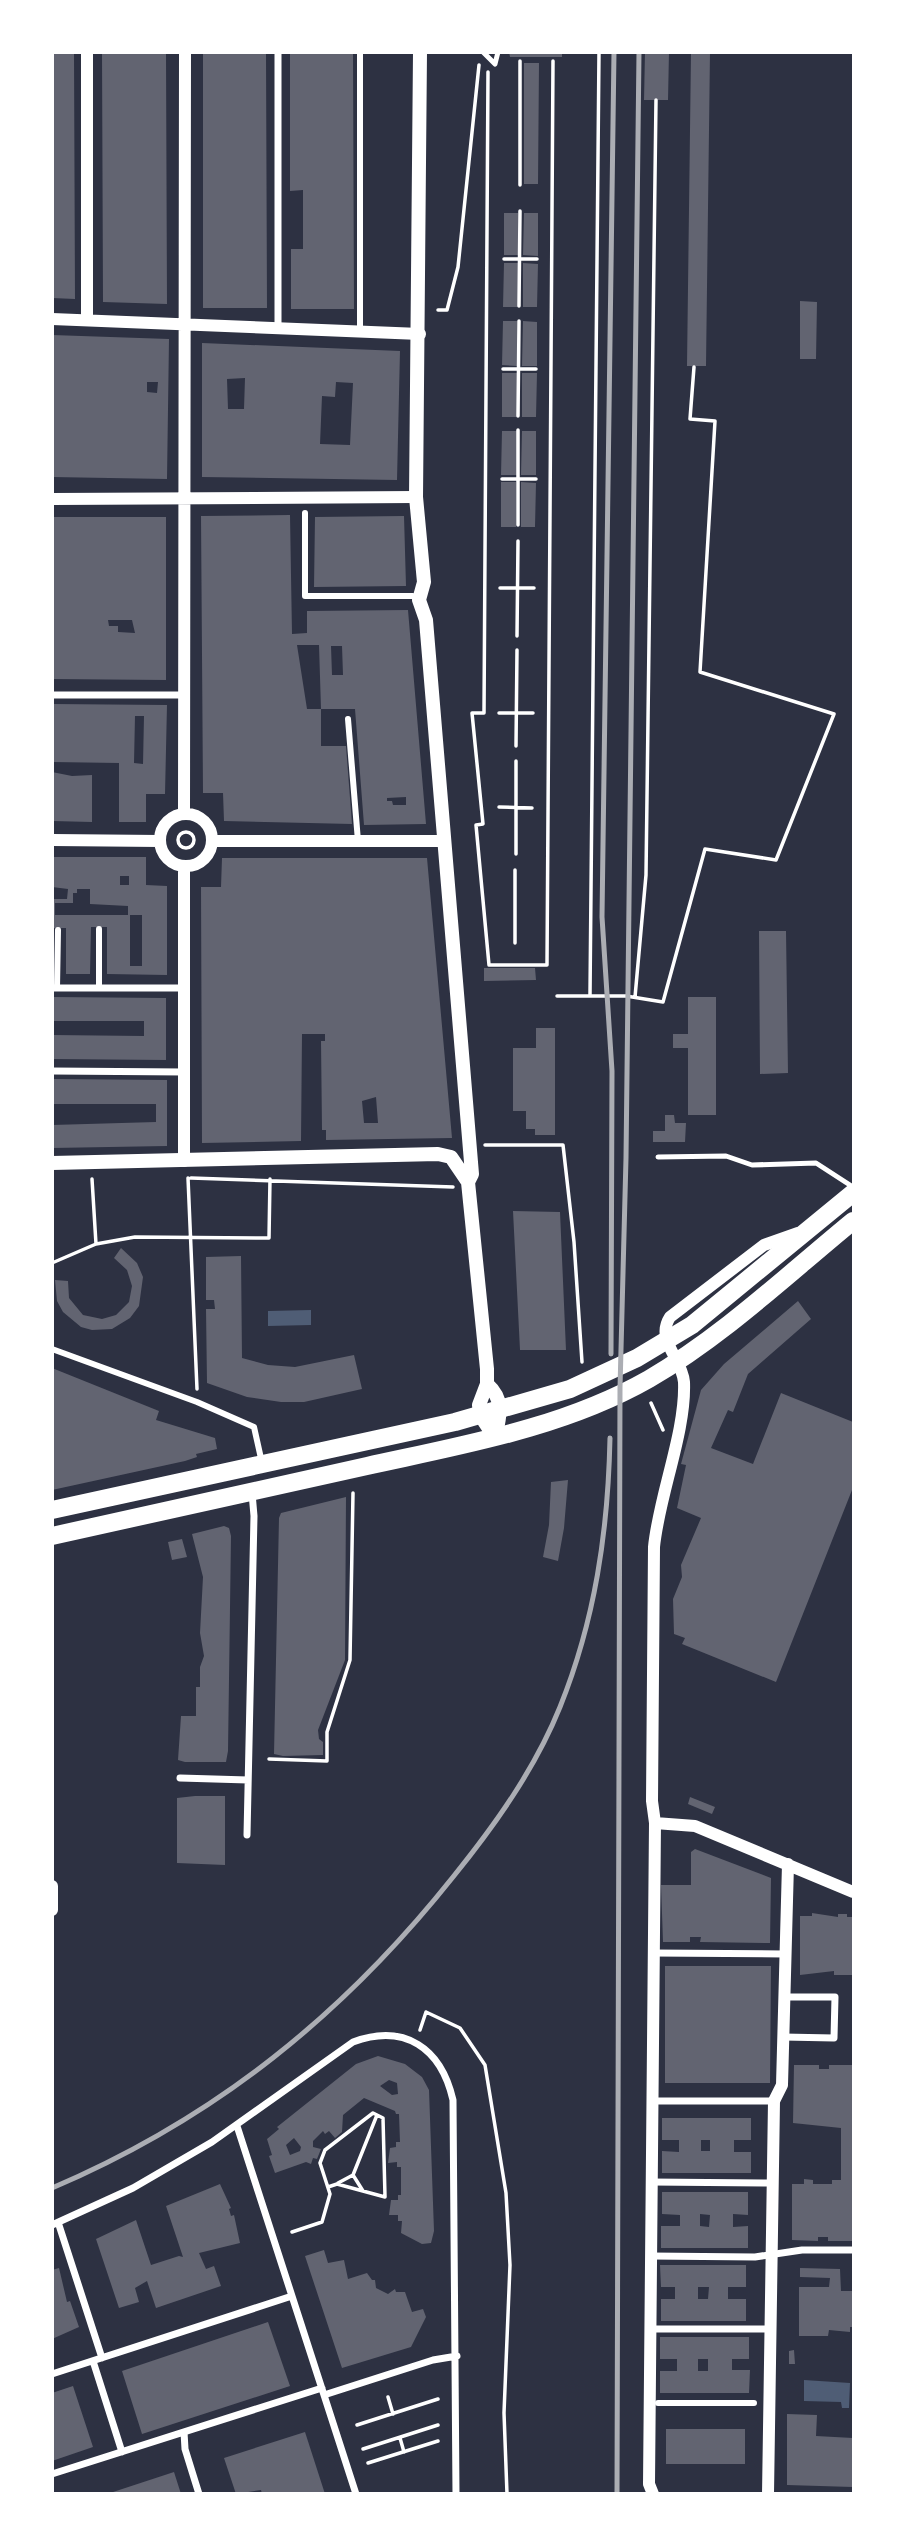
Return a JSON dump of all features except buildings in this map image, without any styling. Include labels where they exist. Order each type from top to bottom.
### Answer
[{"type":"main road","points":[[420,52],[420,334],[416,497],[424,582],[419,600],[426,620],[472,1174],[462,1184]]},
{"type":"main road","points":[[424,582],[430,592],[431,609],[426,620]]},
{"type":"main road","points":[[451,1157],[468,1139]]},
{"type":"main road","points":[[52,1163],[438,1154],[451,1157]]},
{"type":"main road","points":[[451,1157],[462,1184],[487,1384],[479,1405],[480,1415],[495,1438]]},
{"type":"main road","points":[[52,1510],[480,1415],[570,1389],[666,1342],[709,1312],[853,1193]]},
{"type":"main road","points":[[52,1536],[495,1438],[577,1411],[647,1380],[678,1360],[720,1331],[853,1221]]},
{"type":"main road","points":[[487,1384],[498,1393],[501,1410],[495,1438]]},
{"type":"street","points":[[87,52],[87,320]]},
{"type":"street","points":[[184,814],[185,52]]},
{"type":"street","points":[[278,52],[278,328]]},
{"type":"street","points":[[360,52],[360,332]]},
{"type":"street","points":[[52,319],[420,334]]},
{"type":"street","points":[[52,499],[416,497]]},
{"type":"street","points":[[305,513],[305,596],[413,596],[419,600]]},
{"type":"street","points":[[52,695],[185,695]]},
{"type":"street","points":[[348,719],[358,841]]},
{"type":"street","points":[[184,814],[204,821],[212,841],[204,860],[184,867],[170,861],[160,841],[165,826],[184,814]]},
{"type":"street","points":[[52,840],[160,841]]},
{"type":"street","points":[[212,841],[444,841]]},
{"type":"street","points":[[184,867],[184,1161]]},
{"type":"street","points":[[99,929],[99,988]]},
{"type":"street","points":[[58,930],[55,988],[184,988]]},
{"type":"street","points":[[52,1071],[184,1072]]},
{"type":"street","points":[[653,2494],[649,2484],[655,1823],[652,1774],[654,1548],[657,1514],[681,1412],[684,1384],[678,1360],[666,1342]]},
{"type":"street","points":[[52,1349],[197,1402],[254,1427],[262,1464]]},
{"type":"street","points":[[247,1835],[254,1516],[251,1491]]},
{"type":"street","points":[[180,1778],[248,1780]]},
{"type":"street","points":[[655,1823],[695,1826],[853,1892]]},
{"type":"street","points":[[768,2494],[774,2101],[782,2085],[788,1864]]},
{"type":"street","points":[[52,1886],[52,1910]]},
{"type":"street","points":[[652,1953],[784,1954]]},
{"type":"street","points":[[783,1997],[835,1997],[834,2038],[783,2037]]},
{"type":"street","points":[[102,2358],[55,2223],[133,2188],[237,2126],[341,2048],[370,2035],[391,2034],[402,2038],[437,2059],[448,2080],[453,2100],[456,2494]]},
{"type":"street","points":[[652,2101],[774,2101]]},
{"type":"street","points":[[237,2126],[356,2494]]},
{"type":"street","points":[[651,2182],[773,2183]]},
{"type":"street","points":[[651,2256],[771,2256],[802,2250],[853,2250]]},
{"type":"street","points":[[52,2374],[292,2296]]},
{"type":"street","points":[[650,2329],[770,2329]]},
{"type":"street","points":[[52,2474],[323,2391],[433,2360],[457,2356]]},
{"type":"street","points":[[93,2361],[122,2452]]},
{"type":"street","points":[[657,2403],[754,2403]]},
{"type":"street","points":[[184,2432],[185,2449],[199,2494]]},
{"type":"lane","points":[[483,52],[495,64],[498,52]]},
{"type":"lane","points":[[658,1157],[726,1156],[752,1165],[816,1163],[853,1187]]},
{"type":"path","points":[[590,995],[598,52]]},
{"type":"path","points":[[520,61],[520,185]]},
{"type":"path","points":[[488,70],[484,713],[472,713],[482,824],[476,825],[489,965],[547,965],[553,61]]},
{"type":"path","points":[[438,310],[447,310],[458,267],[480,63]]},
{"type":"path","points":[[635,997],[646,875],[656,100]]},
{"type":"path","points":[[519,306],[520,211]]},
{"type":"path","points":[[504,259],[537,259]]},
{"type":"path","points":[[518,416],[519,321]]},
{"type":"path","points":[[556,996],[635,997],[663,1002],[705,849],[776,860],[834,714],[700,672],[715,421],[690,419],[694,367]]},
{"type":"path","points":[[503,369],[536,369]]},
{"type":"path","points":[[518,430],[518,525]]},
{"type":"path","points":[[502,479],[536,478]]},
{"type":"path","points":[[517,636],[518,541]]},
{"type":"path","points":[[500,588],[534,588]]},
{"type":"path","points":[[516,746],[517,650]]},
{"type":"path","points":[[499,713],[533,713]]},
{"type":"path","points":[[516,761],[516,855]]},
{"type":"path","points":[[499,807],[532,808]]},
{"type":"path","points":[[187,833],[194,839],[187,848],[180,845],[178,840],[180,835],[187,833]]},
{"type":"path","points":[[515,870],[515,943]]},
{"type":"path","points":[[484,1145],[563,1145],[574,1242],[582,1362]]},
{"type":"path","points":[[175,1178],[462,1184]]},
{"type":"path","points":[[188,1178],[197,1402]]},
{"type":"path","points":[[79,1179],[106,1179]]},
{"type":"path","points":[[92,1179],[96,1244]]},
{"type":"path","points":[[52,1263],[96,1244],[135,1237],[269,1238],[270,1179]]},
{"type":"path","points":[[651,1403],[664,1433]]},
{"type":"path","points":[[269,1759],[327,1761],[327,1732],[350,1660],[353,1493]]},
{"type":"path","points":[[420,2030],[426,2012],[460,2028],[485,2065],[506,2193],[509,2253],[504,2413],[507,2494]]},
{"type":"path","points":[[292,2232],[322,2222],[330,2194],[320,2163],[325,2150],[373,2113],[383,2118],[385,2197],[337,2184]]},
{"type":"path","points":[[328,2187],[353,2175],[377,2115]]},
{"type":"path","points":[[353,2175],[363,2190]]},
{"type":"path","points":[[388,2397],[393,2414]]},
{"type":"path","points":[[357,2425],[438,2399]]},
{"type":"path","points":[[363,2449],[438,2426]]},
{"type":"path","points":[[400,2438],[404,2452]]},
{"type":"path","points":[[368,2463],[438,2441]]},
{"type":"water","points":[[311,1310],[311,1325],[268,1326],[268,1311]]},
{"type":"water","points":[[804,2380],[850,2383],[849,2408],[842,2408],[841,2402],[804,2401]]},
{"type":"railway","points":[[611,1354],[612,1071],[602,917],[614,52]]},
{"type":"railway","points":[[617,2494],[620,1388],[626,1158],[639,52]]},
{"type":"railway","points":[[52,2188],[112,2160],[168,2129],[273,2058],[321,2018],[367,1974],[411,1927],[484,1837],[539,1752],[572,1674],[591,1608],[603,1541],[610,1438]]}]
